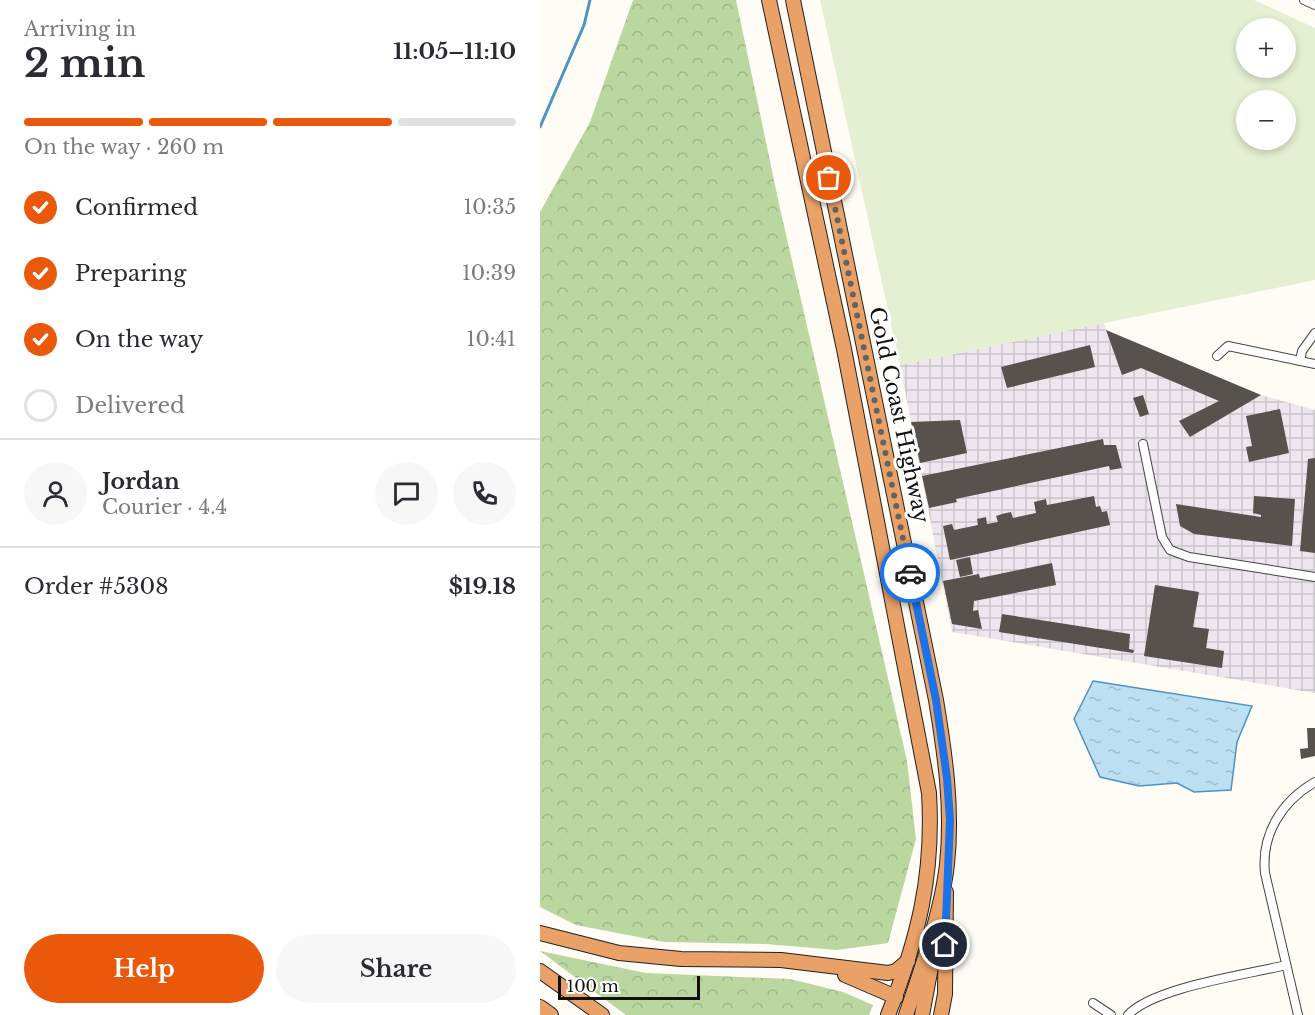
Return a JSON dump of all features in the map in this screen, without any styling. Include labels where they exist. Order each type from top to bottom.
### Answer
[{"type":"highway","name":"Gold Coast Highway","points":[[769,0],[844,349],[926,772],[931,820],[929,875],[923,909],[909,959],[888,1015]]},
{"type":"highway","name":"Gold Coast Highway","points":[[793,0],[936,700],[949,803],[945,878],[906,1015]]},
{"type":"highway","points":[[922,1015],[945,878]]},
{"type":"highway","points":[[941,1015],[945,994],[945,878]]},
{"type":"highway","points":[[540,933],[619,953],[681,960],[808,962],[869,972],[890,973],[903,967],[909,959]]},
{"type":"highway","points":[[808,962],[896,997]]},
{"type":"highway","points":[[540,971],[602,1015]]},
{"type":"highway","points":[[540,1007],[551,1015]]},
{"type":"street","points":[[1304,0],[1315,5]]},
{"type":"street","points":[[1300,361],[1302,351],[1315,333]]},
{"type":"street","points":[[1217,356],[1228,346],[1315,364]]},
{"type":"street","points":[[1143,444],[1162,537],[1170,550],[1189,557],[1315,577]]},
{"type":"street","points":[[1298,1015],[1265,873],[1265,856],[1271,830],[1281,811],[1315,782]]},
{"type":"street","points":[[1128,1015],[1138,1006],[1162,995],[1286,965]]},
{"type":"street","points":[[1093,1003],[1111,1015]]},
{"type":"shaded area","points":[[1104,323],[1106,330],[1261,395],[1315,410],[1315,693],[952,632],[900,365]]},
{"type":"green space","points":[[633,0],[736,0],[779,204],[907,761],[916,839],[888,943],[837,950],[766,944],[664,942],[576,925],[540,907],[540,212],[590,122]]},
{"type":"green space","points":[[820,0],[1254,0],[1293,18],[1236,18],[1236,78],[1296,78],[1296,19],[1315,28],[1315,280],[900,365]]},
{"type":"green space","points":[[540,951],[646,973],[790,979],[843,992],[873,1005],[869,1015],[626,1015]]},
{"type":"water","points":[[1093,681],[1252,706],[1237,742],[1231,790],[1194,792],[1177,783],[1139,786],[1100,777],[1074,719]]},
{"type":"building","points":[[1106,330],[1261,395],[1190,437],[1179,421],[1219,401],[1141,368],[1122,375]]},
{"type":"building","points":[[1090,345],[1095,367],[1007,388],[1001,367]]},
{"type":"building","points":[[1143,395],[1149,414],[1140,417],[1133,398]]},
{"type":"building","points":[[1280,409],[1289,453],[1249,462],[1246,447],[1252,446],[1246,416]]},
{"type":"building","points":[[960,420],[967,453],[920,463],[911,422]]},
{"type":"building","points":[[1103,439],[1104,445],[1116,445],[1122,468],[1110,470],[1109,466],[956,499],[957,502],[929,508],[922,476]]},
{"type":"building","points":[[1315,458],[1315,553],[1300,551],[1308,459]]},
{"type":"building","points":[[1094,496],[1096,507],[1100,506],[1102,512],[1107,511],[1110,525],[950,560],[943,526],[952,524],[954,530],[978,525],[977,519],[986,517],[987,524],[998,522],[996,516],[1002,514],[1011,512],[1013,518],[1036,513],[1034,502],[1046,499],[1047,505]]},
{"type":"building","points":[[1254,496],[1295,499],[1292,546],[1194,534],[1180,526],[1176,504],[1261,517],[1253,513]]},
{"type":"building","points":[[970,557],[973,574],[960,577],[956,560]]},
{"type":"building","points":[[1052,563],[1056,585],[974,601],[973,611],[978,610],[982,629],[952,624],[943,581],[979,574],[980,578]]},
{"type":"building","points":[[1155,585],[1199,592],[1193,627],[1209,629],[1206,648],[1224,651],[1222,668],[1144,656]]},
{"type":"building","points":[[1002,614],[1130,634],[1129,649],[1134,650],[1133,653],[999,632]]},
{"type":"building","points":[[1307,728],[1315,728],[1315,756],[1301,759],[1300,749],[1308,748]]},
{"type":"waterway","points":[[540,127],[584,25],[590,0]]},
{"type":"way so far","points":[[829,178],[910,573]]},
{"type":"route","points":[[910,573],[945,756],[950,820],[945,878],[947,905],[945,945]]}]
